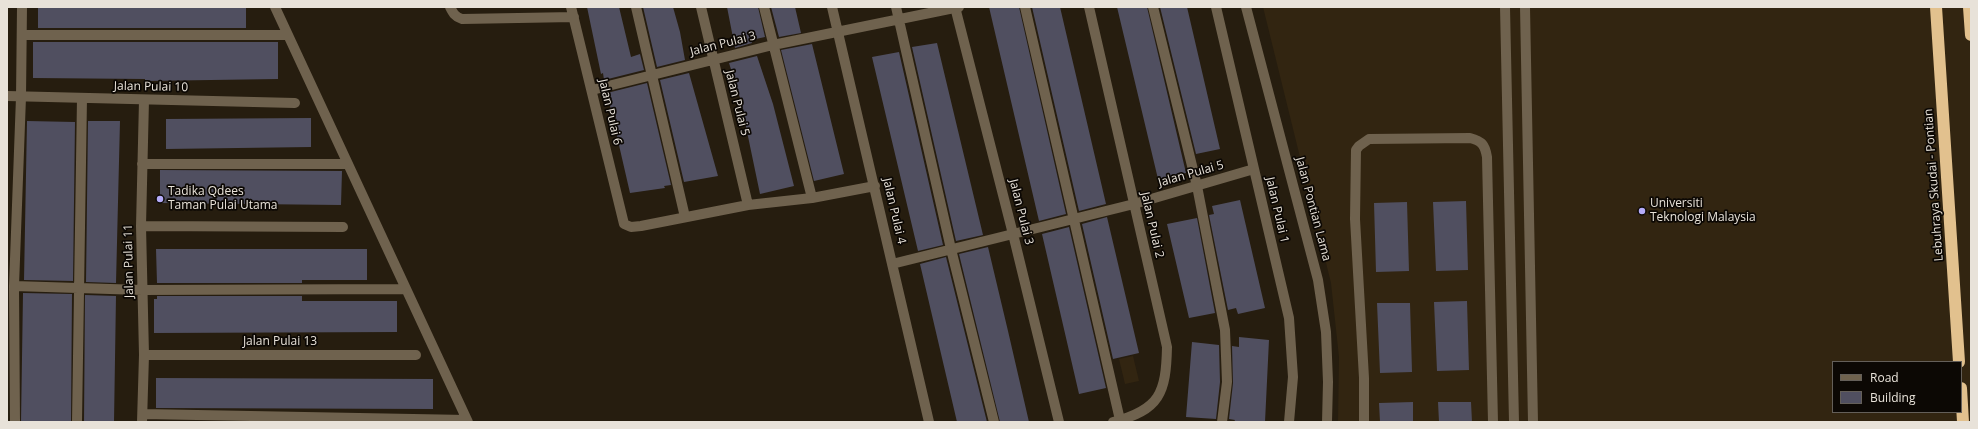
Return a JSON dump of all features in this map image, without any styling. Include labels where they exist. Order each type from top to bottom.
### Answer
[{"type":"highway","name":"Lebuhraya Skudai - Pontian","points":[[1936,7],[1959,361]]},
{"type":"highway","points":[[1969,7],[1971,35]]},
{"type":"highway","points":[[1962,405],[1963,422]]},
{"type":"street","points":[[15,422],[14,286],[21,97],[22,7]]},
{"type":"street","points":[[142,418],[467,421],[275,7]]},
{"type":"street","points":[[450,7],[458,18],[572,12]]},
{"type":"street","points":[[636,7],[685,217],[748,205],[812,198],[874,186]]},
{"type":"street","name":"Jalan Pulai 5","points":[[701,7],[748,205]]},
{"type":"street","points":[[764,7],[812,198]]},
{"type":"street","name":"Jalan Pulai 4","points":[[832,7],[929,422]]},
{"type":"street","points":[[896,7],[994,422]]},
{"type":"street","name":"Jalan Pulai 3","points":[[592,90],[773,45],[956,7],[1014,234],[1059,422]]},
{"type":"street","points":[[1025,7],[1074,219],[1117,421]]},
{"type":"street","name":"Jalan Pulai 2","points":[[1089,7],[1167,347],[1166,374],[1159,397],[1142,413],[1117,421]]},
{"type":"street","points":[[1153,7],[1197,186],[1225,330],[1227,382],[1222,422]]},
{"type":"street","name":"Jalan Pulai 1","points":[[1216,7],[1289,318],[1293,376],[1289,422]]},
{"type":"street","name":"Jalan Pontian Lama","points":[[1246,7],[1318,280],[1326,332],[1328,382],[1327,422]]},
{"type":"street","points":[[1505,7],[1514,422]]},
{"type":"street","points":[[1525,7],[1533,422]]},
{"type":"street","name":"Jalan Pulai 6","points":[[572,12],[624,224],[631,227],[641,226],[685,217]]},
{"type":"street","points":[[22,35],[287,35]]},
{"type":"street","name":"Jalan Pulai 10","points":[[7,96],[295,103]]},
{"type":"street","points":[[77,422],[82,98]]},
{"type":"street","name":"Jalan Pulai 11","points":[[142,418],[144,355],[141,226],[144,100]]},
{"type":"street","points":[[1364,422],[1364,378],[1355,219],[1356,150],[1359,146],[1369,140],[1470,138],[1479,140],[1485,146],[1487,157],[1493,422]]},
{"type":"street","points":[[142,164],[347,164]]},
{"type":"street","name":"Jalan Pulai 5","points":[[892,264],[1134,204],[1254,169]]},
{"type":"street","points":[[141,226],[344,227]]},
{"type":"street","points":[[14,286],[142,290],[406,290]]},
{"type":"street","name":"Jalan Pulai 13","points":[[144,355],[416,355]]},
{"type":"shaded area","name":"Universiti Teknologi Malaysia","points":[[1263,7],[1971,7],[1971,422],[1338,422],[1339,357],[1331,283]]},
{"type":"shaded area","points":[[1133,356],[1139,381],[1125,384],[1119,359]]},
{"type":"building","points":[[38,7],[246,7],[246,28],[38,28]]},
{"type":"building","points":[[587,7],[619,7],[631,57],[640,54],[644,70],[604,80],[603,73],[601,74]]},
{"type":"building","points":[[643,7],[673,7],[680,32],[685,60],[657,67]]},
{"type":"building","points":[[727,7],[758,7],[765,37],[751,40],[752,43],[735,48]]},
{"type":"building","points":[[771,7],[795,7],[801,33],[779,37]]},
{"type":"building","points":[[989,7],[1019,7],[1066,214],[1039,221]]},
{"type":"building","points":[[1032,7],[1060,7],[1106,204],[1079,211]]},
{"type":"building","points":[[1117,7],[1147,7],[1186,173],[1158,179]]},
{"type":"building","points":[[1160,7],[1187,7],[1220,149],[1196,154]]},
{"type":"building","points":[[33,42],[278,42],[278,79],[145,81],[145,79],[33,78]]},
{"type":"building","points":[[937,43],[983,235],[956,241],[912,47]]},
{"type":"building","points":[[812,44],[844,174],[814,181],[781,50]]},
{"type":"building","points":[[899,52],[943,245],[918,251],[872,57]]},
{"type":"building","points":[[757,56],[773,104],[794,186],[760,194],[740,98],[729,63]]},
{"type":"building","points":[[689,73],[718,176],[684,182],[660,80]]},
{"type":"building","points":[[647,83],[671,185],[664,186],[665,188],[630,193],[607,93]]},
{"type":"building","points":[[311,118],[311,147],[166,149],[166,119]]},
{"type":"building","points":[[27,121],[75,122],[73,281],[24,280]]},
{"type":"building","points":[[88,121],[120,121],[116,283],[86,282]]},
{"type":"building","points":[[160,170],[342,171],[341,205],[160,203]]},
{"type":"building","points":[[1240,200],[1265,308],[1238,314],[1236,308],[1228,310],[1209,215],[1214,214],[1212,206]]},
{"type":"building","points":[[1466,201],[1468,270],[1436,271],[1433,202]]},
{"type":"building","points":[[1407,202],[1409,271],[1376,272],[1374,203]]},
{"type":"building","points":[[1107,217],[1139,353],[1113,359],[1082,224]]},
{"type":"building","points":[[1197,218],[1215,313],[1189,318],[1167,224]]},
{"type":"building","points":[[1069,227],[1106,388],[1079,394],[1042,234]]},
{"type":"building","points":[[988,247],[1029,422],[1000,422],[959,254]]},
{"type":"building","points":[[156,249],[367,249],[367,280],[302,280],[302,283],[157,283]]},
{"type":"building","points":[[946,257],[987,422],[957,422],[920,264]]},
{"type":"building","points":[[23,293],[72,294],[71,422],[21,422]]},
{"type":"building","points":[[85,295],[116,296],[114,422],[84,422]]},
{"type":"building","points":[[157,296],[302,296],[302,301],[397,301],[397,332],[154,333],[154,299],[157,299]]},
{"type":"building","points":[[1467,301],[1469,370],[1437,371],[1434,302]]},
{"type":"building","points":[[1377,303],[1410,303],[1412,372],[1380,373]]},
{"type":"building","points":[[1239,337],[1269,340],[1265,422],[1234,422],[1235,420],[1229,419],[1233,383],[1232,346],[1239,347]]},
{"type":"building","points":[[1192,342],[1219,345],[1220,382],[1216,419],[1186,417]]},
{"type":"building","points":[[156,378],[433,379],[433,409],[156,408]]},
{"type":"building","points":[[1413,402],[1413,422],[1380,422],[1379,403]]},
{"type":"building","points":[[1438,402],[1471,402],[1472,422],[1439,422]]},
{"type":"place","name":"Tadika Qdees Taman Pulai Utama","points":[[160,199]]},
{"type":"place","name":"Universiti Teknologi Malaysia","points":[[1642,211]]}]
